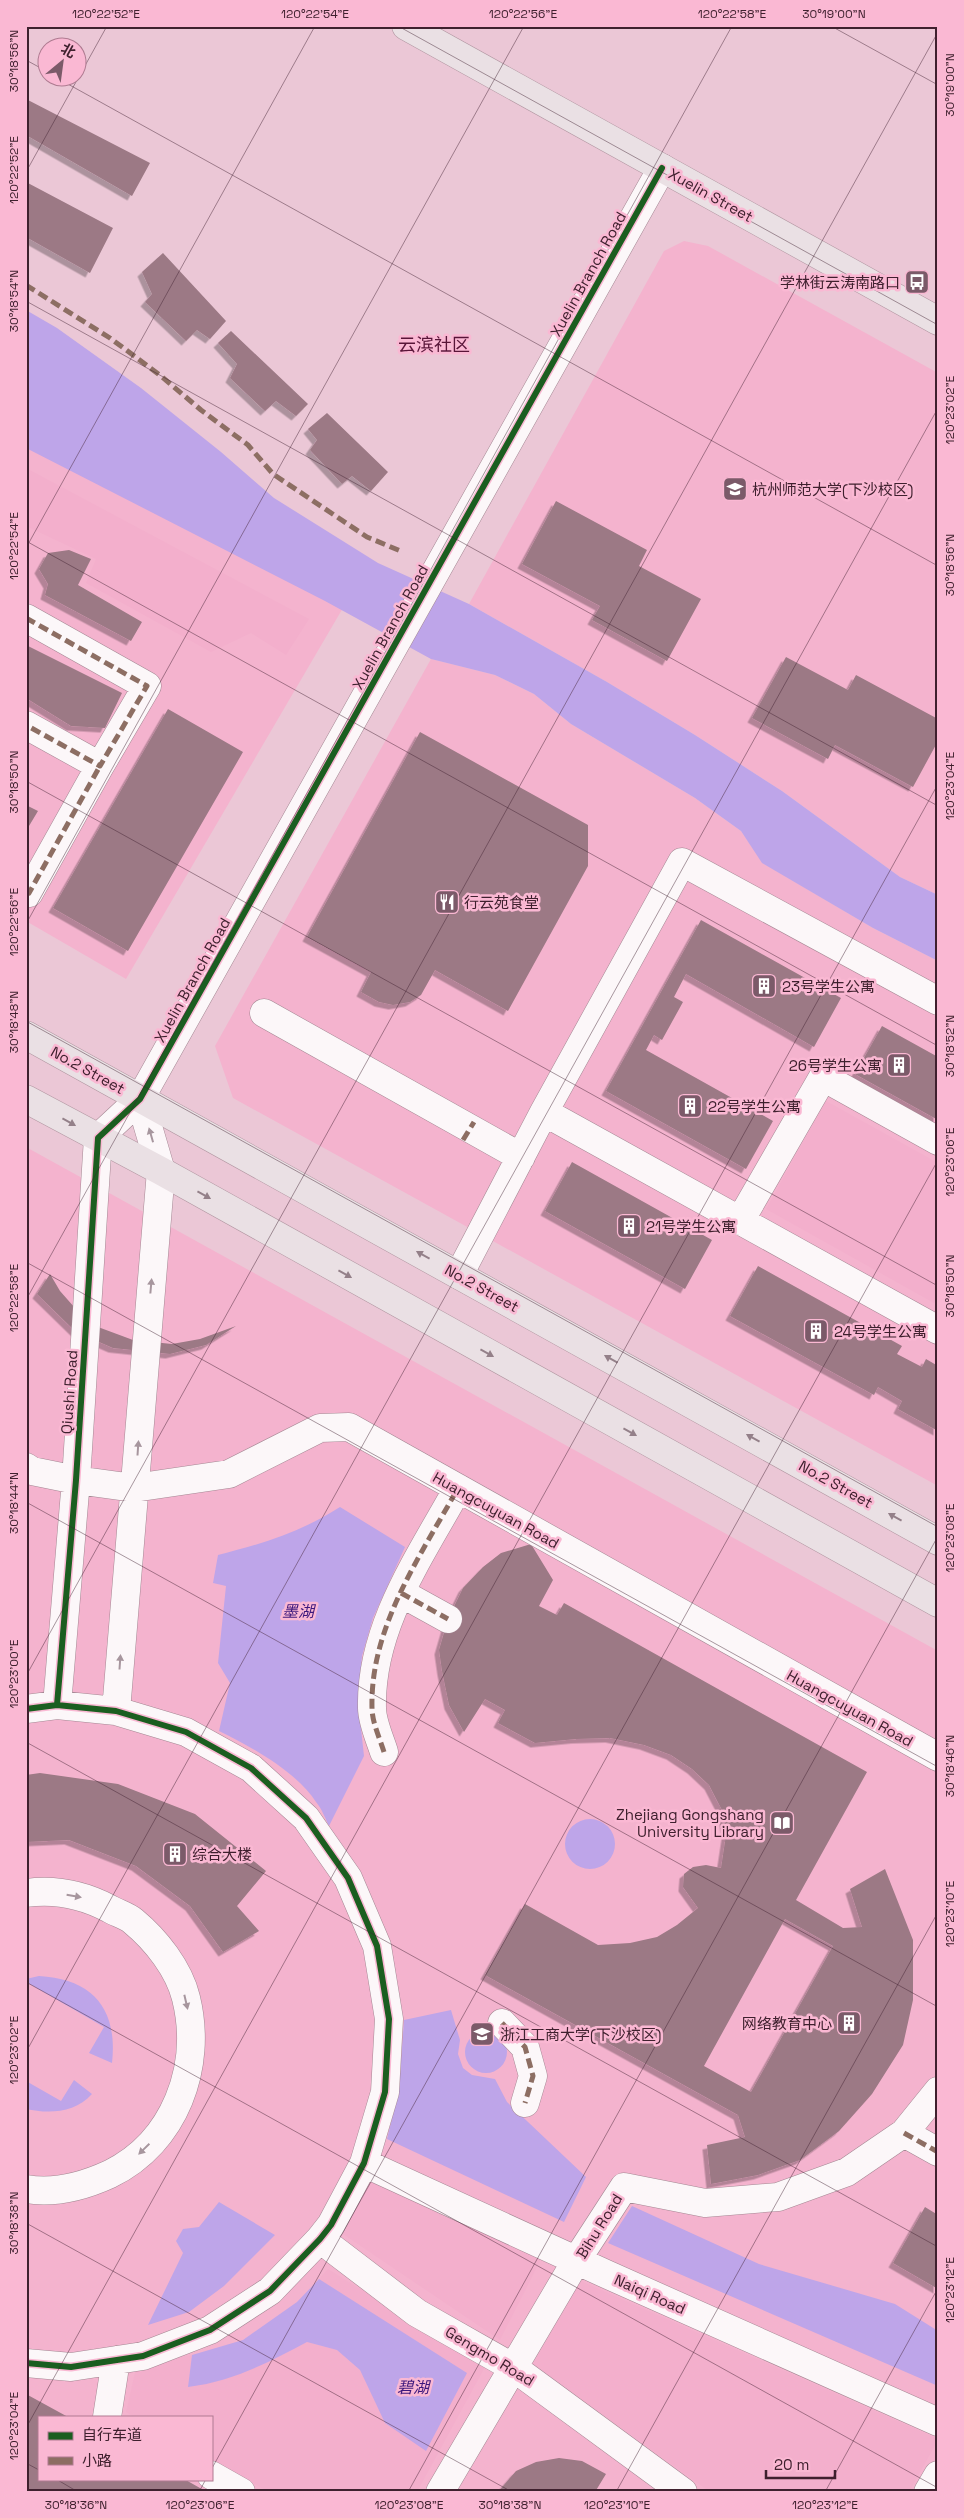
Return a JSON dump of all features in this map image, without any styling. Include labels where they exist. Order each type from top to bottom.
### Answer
[{"type":"main road","name":"Xuelin Street","points":[[406,26],[938,321]]},
{"type":"main road","name":"No.2 Street","points":[[26,1035],[938,1541]]},
{"type":"main road","points":[[26,1098],[161,1171],[938,1603]]},
{"type":"street","name":"Xuelin Branch Road","points":[[140,1099],[662,168]]},
{"type":"street","points":[[26,618],[147,686],[29,893],[26,891]]},
{"type":"street","points":[[26,725],[100,766]]},
{"type":"street","points":[[459,1275],[544,1112],[682,862],[938,1001]]},
{"type":"street","points":[[264,1013],[521,1157]]},
{"type":"street","points":[[740,1221],[823,1077],[938,1141]]},
{"type":"street","points":[[98,1138],[140,1099],[161,1171],[116,1711]]},
{"type":"street","points":[[544,1112],[740,1221],[937,1327]]},
{"type":"street","name":"Qiushi Road","points":[[57,1706],[76,1480],[98,1138]]},
{"type":"street","name":"Huangcuyuan Road","points":[[26,1467],[32,1471],[76,1480],[134,1488],[229,1474],[320,1428],[348,1427],[938,1757]]},
{"type":"street","points":[[384,1752],[372,1710],[374,1672],[381,1638],[401,1593],[458,1488]]},
{"type":"street","points":[[401,1593],[448,1619]]},
{"type":"street","points":[[26,1709],[57,1706],[116,1711],[186,1732],[251,1768],[306,1818],[348,1878],[377,1946],[389,2019],[385,2092],[364,2163],[352,2189],[320,2239],[270,2291],[210,2330],[142,2356],[71,2367],[26,2363]]},
{"type":"street","points":[[26,1893],[44,1890],[90,1899],[132,1920],[165,1955],[176,1976],[186,1997],[193,2044],[185,2090],[163,2132],[129,2165],[86,2185],[39,2192],[26,2189]]},
{"type":"street","points":[[502,2023],[525,2047],[533,2076],[525,2103]]},
{"type":"street","name":"Bihu Road","points":[[440,2492],[576,2261],[624,2186],[705,2203],[778,2197],[847,2172],[904,2133],[938,2091]]},
{"type":"street","points":[[904,2133],[938,2152]]},
{"type":"street","name":"Naiqi Road","points":[[364,2163],[576,2261],[938,2422]]},
{"type":"street","name":"Gengmo Road","points":[[320,2239],[417,2312],[514,2368],[683,2492]]},
{"type":"street","points":[[107,2416],[116,2360]]},
{"type":"street","points":[[928,2492],[938,2475]]},
{"type":"street","points":[[212,2477],[241,2492]]},
{"type":"shaded area","name":"杭州师范大学(下沙校区)","points":[[684,241],[708,246],[938,373],[938,895],[900,877],[782,791],[695,735],[607,682],[469,604],[664,251]]},
{"type":"shaded area","points":[[26,377],[364,572],[126,979],[26,921]]},
{"type":"shaded area","points":[[26,468],[309,619],[286,655],[251,633],[211,652],[86,583],[96,559],[26,526]]},
{"type":"shaded area","points":[[431,659],[495,675],[534,694],[571,724],[695,798],[741,831],[763,863],[873,928],[938,961],[938,1486],[233,1098],[215,1046]]},
{"type":"shaded area","points":[[826,1101],[938,1163],[938,1297],[934,1303],[766,1209]]},
{"type":"shaded area","name":"浙江工商大学(下沙校区)","points":[[26,1147],[938,1651],[938,2492],[26,2492]]},
{"type":"shaded area","points":[[367,2177],[541,2259],[500,2340],[337,2230]]},
{"type":"shaded area","points":[[328,2269],[485,2367],[417,2492],[269,2492],[212,2461],[212,2416],[132,2416],[126,2412],[137,2364],[192,2355],[188,2386],[205,2384],[250,2370],[307,2342],[337,2350],[360,2370],[385,2423],[467,2373],[319,2279]]},
{"type":"shaded area","points":[[581,2281],[938,2440],[909,2492],[710,2492],[533,2364]]},
{"type":"water","points":[[26,310],[57,328],[141,388],[221,452],[274,498],[378,563],[469,604],[607,682],[695,735],[782,791],[900,877],[938,895],[938,961],[873,928],[762,863],[741,831],[695,798],[571,724],[534,694],[495,675],[431,659],[325,601],[26,448]]},
{"type":"water","name":"墨湖","points":[[340,1507],[405,1547],[373,1618],[362,1656],[358,1701],[364,1756],[329,1826],[318,1805],[297,1780],[258,1752],[219,1731],[230,1683],[218,1663],[226,1586],[213,1583],[218,1555],[281,1536],[311,1524]]},
{"type":"water","points":[[590,1819],[604,1823],[611,1830],[615,1844],[611,1858],[604,1865],[590,1869],[576,1865],[569,1858],[565,1844],[569,1830],[576,1823]]},
{"type":"water","points":[[39,1976],[58,1978],[74,1983],[98,2000],[106,2013],[111,2027],[113,2044],[112,2063],[89,2053],[104,2027],[28,1983],[26,1985],[26,1979]]},
{"type":"water","points":[[451,2010],[460,2040],[458,2054],[463,2068],[472,2075],[495,2079],[507,2102],[586,2177],[564,2222],[387,2139],[399,2089],[404,2020]]},
{"type":"water","points":[[486,2031],[501,2037],[507,2052],[501,2067],[486,2073],[471,2067],[465,2052],[471,2037]]},
{"type":"water","points":[[74,2080],[92,2094],[78,2105],[53,2111],[26,2109],[26,2081],[61,2101]]},
{"type":"water","points":[[219,2202],[275,2235],[224,2286],[189,2312],[148,2325],[183,2253],[176,2241],[183,2229],[199,2227]]},
{"type":"water","points":[[632,2206],[759,2264],[895,2304],[938,2331],[938,2386],[608,2243]]},
{"type":"water","name":"碧湖","points":[[319,2279],[467,2373],[426,2451],[385,2423],[360,2370],[337,2350],[307,2342],[264,2364],[235,2376],[188,2387],[192,2355],[243,2340],[297,2302]]},
{"type":"building","points":[[26,99],[150,163],[132,196],[26,135]]},
{"type":"building","points":[[26,182],[113,228],[90,273],[26,237]]},
{"type":"building","points":[[163,253],[226,321],[210,339],[197,330],[186,341],[145,302],[152,294],[142,272]]},
{"type":"building","points":[[231,331],[308,404],[296,416],[276,401],[265,411],[230,378],[237,364],[218,343]]},
{"type":"building","points":[[327,413],[388,472],[371,491],[352,476],[342,484],[310,450],[317,440],[308,429]]},
{"type":"building","points":[[556,501],[647,550],[639,566],[701,599],[667,661],[592,620],[600,606],[522,564]]},
{"type":"building","points":[[69,550],[91,559],[78,585],[142,622],[131,641],[45,595],[48,584],[39,569],[48,553]]},
{"type":"building","points":[[26,645],[122,693],[105,728],[71,726],[26,698]]},
{"type":"building","points":[[786,657],[848,690],[856,675],[938,719],[938,741],[913,787],[835,745],[828,759],[752,718]]},
{"type":"building","points":[[168,709],[243,752],[128,951],[53,908]]},
{"type":"building","name":"行云苑食堂","points":[[420,732],[588,825],[588,866],[508,1011],[435,970],[421,995],[410,1002],[393,1005],[379,1002],[361,992],[371,972],[307,937]]},
{"type":"building","points":[[26,805],[38,811],[26,831]]},
{"type":"building","points":[[701,920],[841,998],[814,1047],[686,974],[674,997],[683,1002],[662,1040],[654,1035],[646,1050],[773,1121],[746,1169],[606,1091]]},
{"type":"building","name":"26号学生公寓","points":[[882,1026],[938,1057],[938,1120],[855,1074]]},
{"type":"building","name":"21号学生公寓","points":[[572,1162],[712,1240],[685,1289],[545,1211]]},
{"type":"building","name":"24号学生公寓","points":[[758,1266],[902,1346],[897,1354],[922,1367],[926,1359],[938,1366],[938,1431],[898,1409],[902,1401],[878,1387],[874,1395],[730,1316]]},
{"type":"building","points":[[50,1274],[60,1291],[75,1308],[98,1327],[133,1340],[172,1344],[200,1339],[236,1326],[206,1345],[170,1354],[113,1348],[76,1332],[37,1294]]},
{"type":"building","name":"Zhejiang Gongshang University Library","points":[[531,1544],[553,1580],[539,1606],[557,1615],[564,1603],[867,1772],[796,1900],[843,1928],[862,1927],[850,1889],[885,1869],[913,1940],[913,2000],[903,2045],[872,2094],[839,2131],[800,2160],[758,2175],[711,2184],[707,2145],[745,2137],[738,2115],[485,1975],[525,1904],[598,1945],[630,1943],[657,1937],[677,1925],[698,1908],[683,1887],[684,1874],[693,1867],[706,1865],[721,1868],[726,1835],[723,1812],[709,1785],[692,1769],[671,1755],[644,1745],[610,1738],[535,1743],[498,1723],[505,1710],[485,1699],[464,1732],[449,1705],[439,1650],[448,1619],[463,1588],[483,1567],[501,1553]],"holes":[[[785,1919],[833,1946],[751,2092],[704,2066]]]},
{"type":"building","name":"综合大楼","points":[[40,1773],[118,1784],[195,1814],[266,1871],[237,1906],[259,1931],[223,1952],[190,1906],[136,1866],[69,1840],[26,1842],[26,1775]]},
{"type":"building","points":[[925,2207],[938,2215],[938,2289],[893,2263]]},
{"type":"building","points":[[26,2394],[66,2416],[38,2416],[38,2480],[186,2480],[207,2492],[26,2492]]},
{"type":"building","points":[[559,2458],[582,2461],[606,2474],[595,2492],[498,2492],[516,2471],[536,2462]]},
{"type":"marked path","points":[[26,285],[110,338],[161,376],[201,410],[248,445],[273,474],[367,537],[403,552]]},
{"type":"marked path","points":[[26,618],[147,686],[100,766],[26,725]]},
{"type":"marked path","points":[[26,891],[29,893],[100,766]]},
{"type":"marked path","points":[[463,1140],[474,1122]]},
{"type":"marked path","points":[[384,1752],[372,1713],[374,1678],[379,1649],[388,1621],[400,1594],[458,1488]]},
{"type":"marked path","points":[[401,1593],[448,1619]]},
{"type":"marked path","points":[[502,2023],[525,2047],[533,2076],[525,2103]]},
{"type":"marked path","points":[[904,2133],[938,2152]]},
{"type":"cycle path","points":[[57,1705],[76,1480],[98,1138],[140,1099],[662,168]]},
{"type":"cycle path","points":[[26,1709],[57,1705],[116,1711],[186,1732],[251,1768],[306,1818],[348,1878],[377,1946],[389,2019],[385,2092],[364,2163],[331,2225],[270,2291],[210,2330],[143,2356],[71,2367],[26,2363]]},
{"type":"place","name":"学林街云涛南路口","points":[[917,282]]},
{"type":"place","name":"杭州师范大学(下沙校区)","points":[[735,489]]},
{"type":"place","name":"行云苑食堂","points":[[447,902]]},
{"type":"place","name":"23号学生公寓","points":[[764,986]]},
{"type":"place","name":"26号学生公寓","points":[[899,1065]]},
{"type":"place","name":"22号学生公寓","points":[[690,1106]]},
{"type":"place","name":"21号学生公寓","points":[[629,1226]]},
{"type":"place","name":"24号学生公寓","points":[[816,1331]]},
{"type":"place","name":"Zhejiang Gongshang University Library","points":[[782,1823]]},
{"type":"place","name":"综合大楼","points":[[175,1854]]},
{"type":"place","name":"网络教育中心","points":[[849,2023]]},
{"type":"place","name":"浙江工商大学(下沙校区)","points":[[482,2034]]},
{"type":"district","name":"云滨社区","points":[[434,344]]}]
